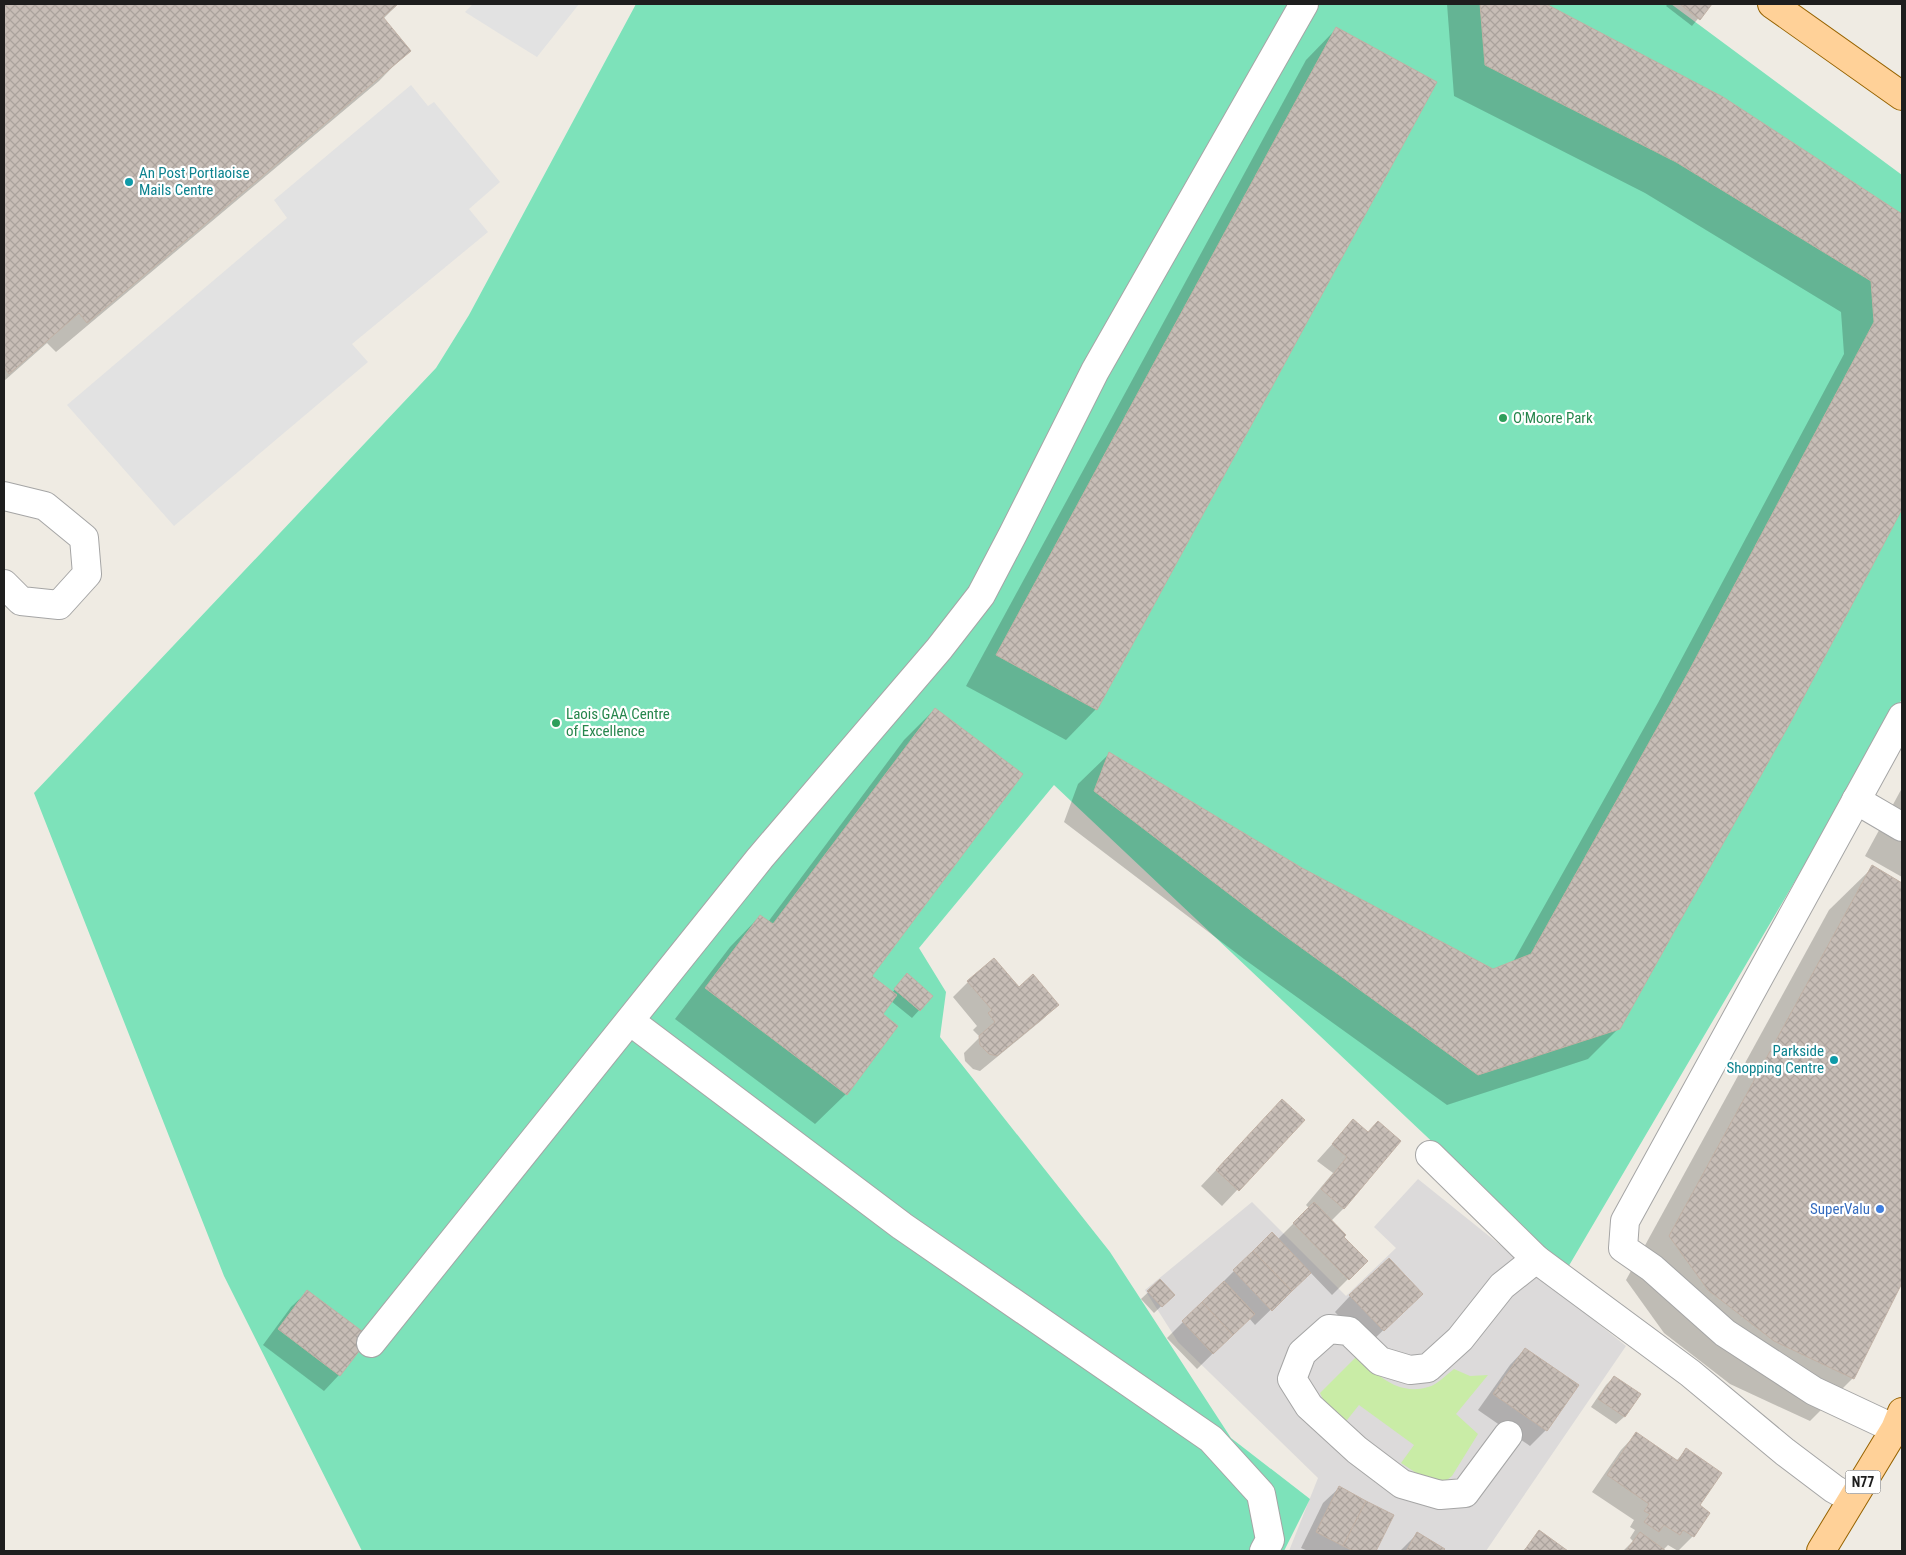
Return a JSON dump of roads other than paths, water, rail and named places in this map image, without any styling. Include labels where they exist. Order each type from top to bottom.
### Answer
[{"type":"main road","points":[[1772,4],[1902,96]]},
{"type":"main road","name":"N77","points":[[1821,1551],[1898,1420]]},
{"type":"street","points":[[371,1343],[760,858],[939,649],[980,595],[1096,371],[1304,4]]},
{"type":"street","points":[[4,496],[45,506],[84,538],[87,574],[59,605],[20,601],[4,584]]},
{"type":"street","points":[[1898,1420],[1814,1391],[1725,1333],[1652,1268],[1623,1248],[1624,1222],[1902,717]]},
{"type":"street","points":[[1856,800],[1902,827]]},
{"type":"street","points":[[630,1021],[902,1226],[1211,1439],[1261,1494],[1270,1540],[1264,1551]]},
{"type":"street","points":[[1430,1155],[1536,1259],[1690,1372],[1784,1452],[1834,1489],[1852,1499]]},
{"type":"street","points":[[1507,1435],[1465,1493],[1440,1495],[1402,1484],[1357,1450],[1308,1406],[1292,1379],[1302,1353],[1329,1329],[1349,1330],[1380,1361],[1410,1370],[1428,1368],[1460,1339],[1502,1286],[1536,1259]]},
{"type":"place","name":"An Post Portlaoise Mails Centre","points":[[129,182]]},
{"type":"place","name":"O'Moore Park","points":[[1503,418]]},
{"type":"place","name":"Laois GAA Centre of Excellence","points":[[556,723]]},
{"type":"place","name":"Parkside Shopping Centre","points":[[1834,1060]]},
{"type":"place","name":"SuperValu","points":[[1880,1209]]}]
